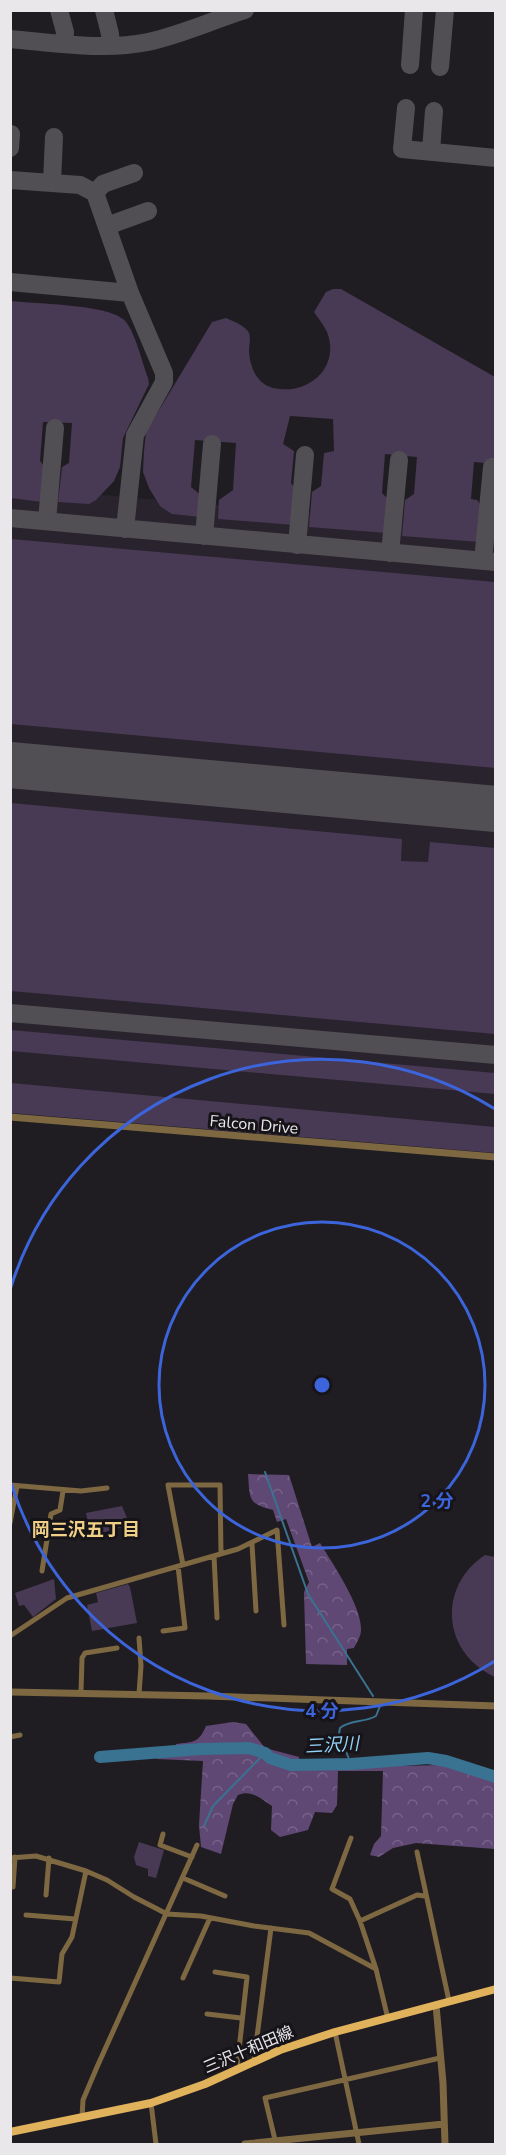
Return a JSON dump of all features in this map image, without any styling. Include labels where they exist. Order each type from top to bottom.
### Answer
[{"type":"main road","name":"三沢十和田線","points":[[10,2132],[151,2103],[205,2084],[254,2060],[335,2032],[495,1989]]},
{"type":"street","name":"Falcon Drive","points":[[10,1117],[495,1157]]},
{"type":"street","points":[[163,1631],[185,1628],[181,1566],[168,1485],[220,1485],[221,1554]]},
{"type":"street","points":[[10,1523],[14,1486],[63,1491],[107,1488]]},
{"type":"street","points":[[42,1570],[51,1514],[60,1510],[63,1491]]},
{"type":"street","points":[[10,1636],[67,1598],[252,1544],[277,1530],[284,1625]]},
{"type":"street","points":[[252,1544],[256,1611]]},
{"type":"street","points":[[214,1556],[217,1618]]},
{"type":"street","points":[[139,1638],[141,1666],[139,1694]]},
{"type":"street","points":[[81,1692],[82,1658],[85,1653],[117,1648]]},
{"type":"street","points":[[10,1692],[81,1692],[495,1706]]},
{"type":"street","points":[[10,1737],[20,1735]]},
{"type":"street","points":[[163,1834],[160,1845],[192,1857]]},
{"type":"street","points":[[351,1838],[332,1889],[350,1899],[360,1922],[376,1969],[388,2019]]},
{"type":"street","points":[[82,2118],[83,2100],[197,1845]]},
{"type":"street","points":[[417,1852],[449,2001]]},
{"type":"street","points":[[13,1887],[13,1857],[49,1858],[107,1880],[167,1914],[309,1933],[376,1969]]},
{"type":"street","points":[[46,1895],[49,1858]]},
{"type":"street","points":[[10,1978],[59,1982],[62,1954],[72,1937],[86,1871]]},
{"type":"street","points":[[183,1878],[225,1896]]},
{"type":"street","points":[[360,1922],[417,1895],[425,1896]]},
{"type":"street","points":[[26,1915],[75,1919]]},
{"type":"street","points":[[183,1978],[210,1918]]},
{"type":"street","points":[[254,2060],[271,1928]]},
{"type":"street","points":[[214,1972],[247,1977],[237,2068]]},
{"type":"street","points":[[436,2005],[445,2145]]},
{"type":"street","points":[[207,2014],[242,2018]]},
{"type":"street","points":[[335,2032],[359,2145]]},
{"type":"street","points":[[275,2143],[266,2098],[440,2058]]},
{"type":"street","points":[[151,2103],[156,2145]]},
{"type":"street","points":[[245,2145],[307,2141],[356,2133],[444,2124]]},
{"type":"shaded area","points":[[341,289],[495,377],[495,464],[474,462],[471,499],[477,500],[483,508],[480,542],[402,536],[405,500],[414,494],[417,457],[385,454],[382,493],[389,500],[387,533],[309,527],[312,492],[321,486],[324,453],[334,451],[333,419],[290,416],[283,444],[294,451],[291,483],[297,492],[294,525],[218,519],[219,500],[233,490],[236,443],[195,440],[191,487],[203,497],[201,517],[172,514],[160,506],[149,488],[143,472],[146,432],[212,322],[226,318],[247,330],[250,337],[251,363],[255,374],[267,386],[298,388],[318,376],[325,368],[329,357],[330,345],[327,332],[314,312],[326,292]]},
{"type":"shaded area","points":[[11,301],[73,306],[106,312],[126,322],[136,341],[149,384],[123,438],[120,467],[114,481],[89,504],[58,502],[62,467],[69,463],[72,423],[43,422],[40,461],[45,467],[42,502],[11,498]]},
{"type":"shaded area","points":[[10,487],[495,529],[495,1145],[11,1097]]},
{"type":"shaded area","points":[[11,539],[495,582],[495,768],[11,724]]},
{"type":"shaded area","points":[[11,803],[402,839],[401,861],[428,862],[430,842],[495,848],[495,1034],[11,991]]},
{"type":"shaded area","points":[[11,1030],[495,1073],[495,1094],[11,1051]]},
{"type":"shaded area","points":[[11,1083],[495,1127],[495,1153],[11,1113]]},
{"type":"shaded area","points":[[122,1506],[130,1525],[91,1536],[86,1513]]},
{"type":"shaded area","points":[[485,1555],[495,1557],[495,1677],[477,1666],[464,1652],[456,1636],[452,1619],[453,1601],[459,1584],[469,1568]]},
{"type":"shaded area","points":[[54,1579],[56,1599],[33,1617],[24,1605],[19,1606],[15,1593]]},
{"type":"shaded area","points":[[128,1584],[137,1623],[92,1631],[87,1605],[98,1602],[96,1593]]},
{"type":"shaded area","points":[[139,1842],[164,1850],[156,1878],[148,1876],[148,1869],[136,1865],[134,1857]]},
{"type":"green space","points":[[248,1474],[289,1475],[312,1547],[320,1543],[357,1609],[361,1632],[354,1648],[347,1649],[347,1665],[306,1664],[304,1592],[309,1582],[286,1519],[277,1522],[273,1510],[254,1502],[250,1494]]},
{"type":"green space","points":[[233,1722],[246,1724],[265,1748],[299,1757],[300,1768],[445,1765],[495,1781],[495,1849],[416,1843],[393,1848],[379,1857],[370,1855],[374,1844],[381,1836],[383,1771],[338,1771],[337,1805],[332,1813],[315,1812],[308,1830],[280,1837],[271,1830],[272,1806],[252,1794],[238,1795],[233,1804],[221,1854],[201,1847],[199,1825],[203,1761],[157,1759],[156,1755],[175,1754],[176,1744],[195,1741],[201,1736],[206,1726]]},
{"type":"waterway","points":[[265,1472],[308,1594],[373,1696]]},
{"type":"waterway","points":[[351,1764],[339,1734],[340,1728],[349,1723],[376,1716],[380,1706]]},
{"type":"waterway","name":"三沢川","points":[[100,1757],[201,1749],[249,1748],[291,1765],[351,1764],[428,1758],[446,1761],[496,1777]]},
{"type":"waterway","points":[[204,1826],[213,1806],[265,1753]]},
{"type":"taxiway","points":[[59,10],[65,32],[64,44]]},
{"type":"taxiway","points":[[104,10],[111,46]]},
{"type":"taxiway","points":[[10,39],[79,45],[131,45],[173,35],[245,10]]},
{"type":"taxiway","points":[[410,65],[414,10]]},
{"type":"taxiway","points":[[440,67],[445,10]]},
{"type":"taxiway","points":[[406,108],[402,149],[496,158]]},
{"type":"taxiway","points":[[431,151],[434,111]]},
{"type":"taxiway","points":[[10,148],[11,134]]},
{"type":"taxiway","points":[[52,182],[54,137]]},
{"type":"taxiway","points":[[95,193],[103,184],[134,173]]},
{"type":"taxiway","points":[[10,180],[80,185],[95,193],[130,293],[164,373],[164,382],[135,435],[125,529]]},
{"type":"taxiway","points":[[107,226],[148,211]]},
{"type":"taxiway","points":[[10,282],[130,293]]},
{"type":"taxiway","points":[[47,521],[55,428]]},
{"type":"taxiway","points":[[204,536],[212,444]]},
{"type":"taxiway","points":[[297,545],[305,455]]},
{"type":"taxiway","points":[[390,553],[399,460]]},
{"type":"taxiway","points":[[483,561],[492,467]]},
{"type":"taxiway","points":[[10,518],[496,562]]},
{"type":"taxiway","points":[[10,1013],[496,1055]]},
{"type":"runway","points":[[10,765],[496,809]]},
{"type":"district","name":"岡三沢五丁目","points":[[86,1530]]}]
